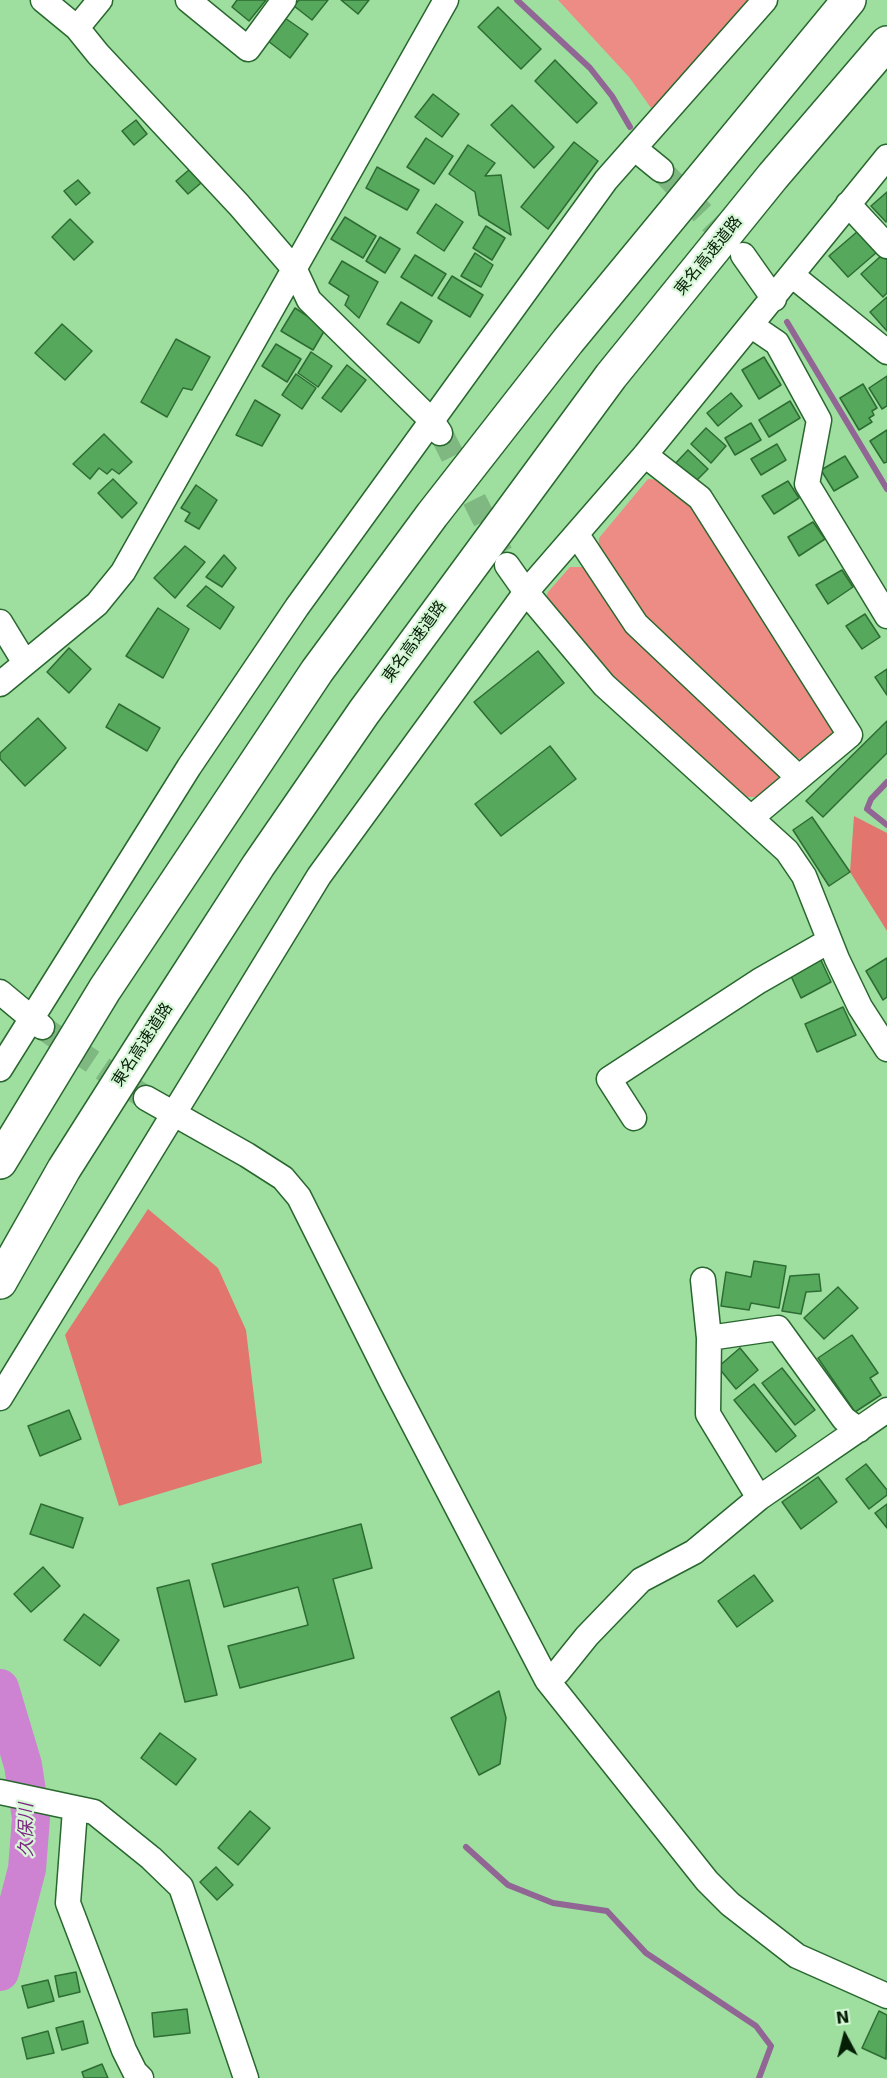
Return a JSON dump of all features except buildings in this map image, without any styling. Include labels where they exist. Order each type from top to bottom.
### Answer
[{"type":"highway","points":[[0,1162],[112,979],[324,662],[432,515],[568,341],[849,0]]},
{"type":"highway","name":"東名高速道路","points":[[0,1282],[64,1169],[169,1004],[258,866],[364,712],[611,376],[773,176],[887,43]]},
{"type":"street","points":[[43,0],[77,28],[98,54],[239,205],[294,270],[309,300],[437,428]]},
{"type":"street","points":[[77,28],[100,0]]},
{"type":"street","points":[[188,0],[248,49],[284,0]]},
{"type":"street","points":[[0,684],[97,604],[123,572],[446,0]]},
{"type":"street","points":[[0,1069],[37,1023],[189,767],[297,607],[437,428],[599,190],[765,0]]},
{"type":"street","points":[[634,148],[661,170]]},
{"type":"street","points":[[0,1398],[319,876],[526,592],[645,455],[793,276],[887,157]]},
{"type":"street","points":[[848,204],[887,246]]},
{"type":"street","points":[[743,255],[774,299]]},
{"type":"street","points":[[793,276],[887,352]]},
{"type":"street","points":[[752,326],[777,343],[819,420],[807,484],[887,616]]},
{"type":"street","points":[[645,455],[700,498],[850,735],[798,777],[752,819]]},
{"type":"street","points":[[577,535],[636,624],[798,777]]},
{"type":"street","points":[[507,565],[526,592],[604,685],[787,851],[804,876],[829,941],[860,1007],[887,1049]]},
{"type":"street","points":[[0,622],[25,663]]},
{"type":"street","points":[[634,1118],[609,1079],[759,981],[829,941]]},
{"type":"street","points":[[0,992],[37,1023]]},
{"type":"street","points":[[146,1098],[282,1178],[299,1197],[391,1381],[547,1680],[707,1881],[730,1904],[796,1956],[887,1996]]},
{"type":"street","points":[[703,1280],[709,1338],[708,1414],[759,1498]]},
{"type":"street","points":[[709,1338],[778,1328],[844,1419],[859,1430]]},
{"type":"street","points":[[547,1680],[558,1672],[587,1636],[641,1580],[694,1552],[759,1498],[887,1410]]},
{"type":"street","points":[[8,1794],[75,1810],[94,1812],[151,1858],[181,1887],[246,2078]]},
{"type":"street","points":[[75,1810],[68,1903],[124,2050],[135,2072],[141,2078]]},
{"type":"shaded area","points":[[558,0],[751,0],[658,105],[651,108],[629,77]]},
{"type":"shaded area","points":[[648,479],[665,480],[692,503],[833,724],[832,739],[807,759],[792,758],[643,616],[598,553],[599,538]]},
{"type":"shaded area","points":[[570,567],[587,567],[778,770],[778,783],[759,797],[744,797],[610,677],[545,601],[548,592]]},
{"type":"shaded area","points":[[854,816],[887,833],[887,931],[850,872]]},
{"type":"shaded area","points":[[148,1209],[218,1268],[246,1330],[262,1463],[119,1506],[65,1335]]},
{"type":"waterway","points":[[517,0],[590,68],[612,96],[630,127]]},
{"type":"waterway","points":[[787,322],[887,489]]},
{"type":"waterway","points":[[887,782],[871,799],[867,809],[887,825]]},
{"type":"waterway","name":"久保川","points":[[0,1688],[23,1765],[31,1818],[27,1869],[0,1972]]},
{"type":"waterway","points":[[466,1847],[508,1885],[553,1903],[607,1911],[646,1953],[756,2026],[771,2046],[759,2078]]},
{"type":"tunnel","points":[[661,170],[735,247]]},
{"type":"tunnel","points":[[442,435],[507,565]]},
{"type":"tunnel","points":[[43,1028],[146,1098]]}]
